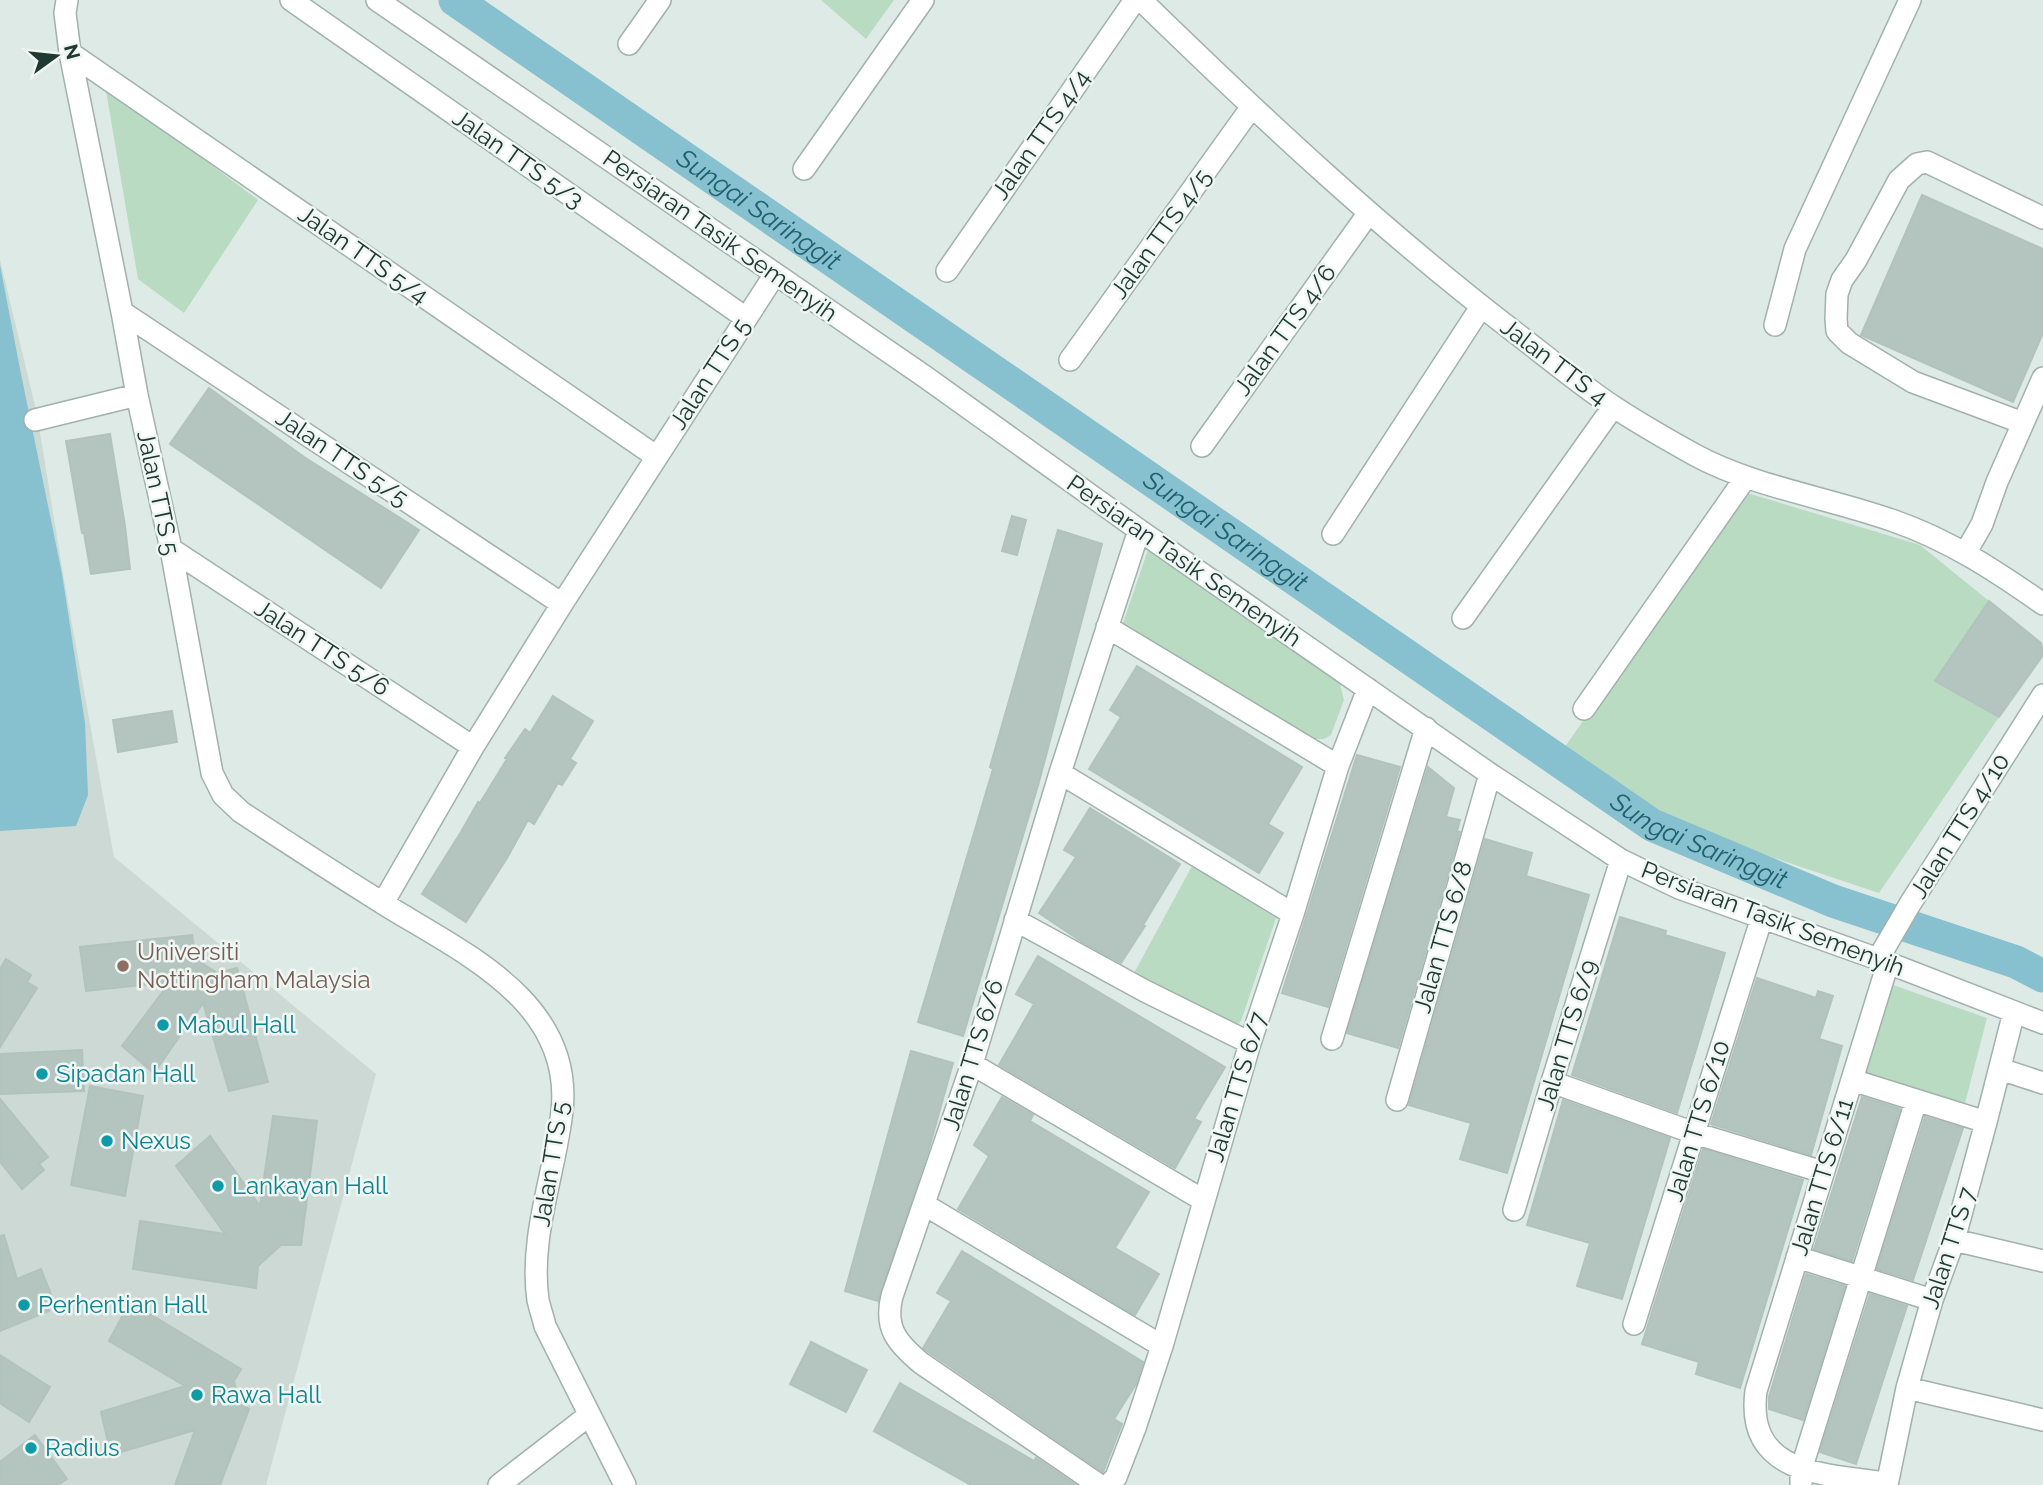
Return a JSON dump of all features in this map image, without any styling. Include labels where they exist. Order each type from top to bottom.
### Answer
[{"type":"street","name":"Jalan TTS 5","points":[[67,0],[65,13],[70,53],[137,395],[171,549],[212,773],[223,795],[241,812],[478,961],[517,992],[551,1040],[562,1081],[562,1110],[539,1243],[538,1301],[545,1326],[625,1485]]},
{"type":"street","name":"Jalan TTS 5/3","points":[[291,0],[746,318]]},
{"type":"street","name":"Persiaran Tasik Semenyih","points":[[377,0],[924,376],[1139,530],[1490,774],[1621,860],[1679,888],[1883,961],[2043,1023]]},
{"type":"street","points":[[629,44],[660,0]]},
{"type":"street","points":[[804,169],[923,0]]},
{"type":"street","name":"Jalan TTS 4/4","points":[[947,271],[1135,0]]},
{"type":"street","name":"Jalan TTS 4","points":[[1141,0],[1251,108],[1368,214],[1481,307],[1613,407],[1698,456],[1746,477],[1896,522],[1966,552],[2043,604]]},
{"type":"street","points":[[1775,325],[1795,249],[1910,0]]},
{"type":"street","name":"Jalan TTS 5/4","points":[[70,53],[657,457]]},
{"type":"street","name":"Jalan TTS 4/5","points":[[1070,360],[1251,108]]},
{"type":"street","points":[[2023,423],[1913,382],[1849,344],[1838,331],[1837,294],[1842,280],[1856,260],[1899,180],[1917,164],[1927,162],[2043,218]]},
{"type":"street","name":"Jalan TTS 4/6","points":[[1202,446],[1368,214]]},
{"type":"street","name":"Jalan TTS 5","points":[[383,903],[473,747],[562,604],[775,274]]},
{"type":"street","points":[[1333,534],[1481,307]]},
{"type":"street","name":"Jalan TTS 5/5","points":[[122,312],[562,604]]},
{"type":"street","points":[[1966,552],[1982,524],[1997,482],[2043,378]]},
{"type":"street","points":[[35,419],[137,395]]},
{"type":"street","points":[[1463,618],[1613,407]]},
{"type":"street","points":[[1584,709],[1746,477]]},
{"type":"street","name":"Jalan TTS 6/6","points":[[1099,1485],[908,1353],[891,1329],[888,1317],[972,1063],[1060,773],[1139,530]]},
{"type":"street","name":"Jalan TTS 5/6","points":[[171,549],[473,747]]},
{"type":"street","points":[[1107,627],[1338,766]]},
{"type":"street","name":"Jalan TTS 6/7","points":[[1109,1485],[1116,1477],[1135,1428],[1162,1346],[1250,1043],[1338,766],[1368,689]]},
{"type":"street","name":"Jalan TTS 4/10","points":[[1883,961],[1895,930],[1910,904],[2043,695]]},
{"type":"street","points":[[1332,1039],[1426,728]]},
{"type":"street","points":[[1060,773],[1293,914]]},
{"type":"street","name":"Jalan TTS 6/8","points":[[1397,1100],[1490,774]]},
{"type":"street","name":"Jalan TTS 6/9","points":[[1514,1210],[1621,860]]},
{"type":"street","name":"Jalan TTS 6/10","points":[[1634,1324],[1762,917]]},
{"type":"street","points":[[1014,920],[1144,991],[1250,1043]]},
{"type":"street","name":"Jalan TTS 6/11","points":[[1801,1477],[1777,1458],[1765,1443],[1754,1408],[1756,1391],[1852,1080],[1883,961]]},
{"type":"street","name":"Jalan TTS 7","points":[[1887,1484],[1908,1388],[1932,1300],[1954,1240],[2014,1012]]},
{"type":"street","points":[[972,1063],[1203,1200]]},
{"type":"street","points":[[2000,1069],[2043,1083]]},
{"type":"street","points":[[1852,1080],[1986,1122]]},
{"type":"street","points":[[1552,1082],[1694,1133],[1823,1172]]},
{"type":"street","points":[[1887,1484],[1801,1477],[1916,1101]]},
{"type":"street","points":[[925,1205],[1162,1346]]},
{"type":"street","points":[[1954,1240],[2043,1261]]},
{"type":"street","points":[[1797,1257],[1932,1300]]},
{"type":"street","points":[[1908,1388],[2043,1420]]},
{"type":"street","points":[[499,1485],[588,1416]]},
{"type":"shaded area","name":"Universiti Nottingham Malaysia","points":[[0,260],[37,414],[114,857],[376,1074],[266,1485],[0,1485]]},
{"type":"green space","points":[[821,0],[894,0],[866,39]]},
{"type":"green space","points":[[105,85],[258,200],[184,313],[138,279]]},
{"type":"green space","points":[[1744,492],[1920,545],[1989,601],[1935,681],[1999,717],[1879,893],[1679,826],[1564,748]]},
{"type":"green space","points":[[1151,541],[1339,680],[1344,700],[1331,735],[1316,739],[1122,626]]},
{"type":"green space","points":[[1192,866],[1276,918],[1241,1021],[1237,1025],[1133,975]]},
{"type":"green space","points":[[1890,984],[1987,1018],[1964,1107],[1864,1075]]},
{"type":"water","points":[[0,265],[62,574],[85,723],[88,795],[76,826],[0,831]]},
{"type":"building","points":[[1922,195],[2043,249],[2043,333],[2013,402],[1861,335]]},
{"type":"building","points":[[209,388],[304,457],[419,530],[381,588],[170,444]]},
{"type":"building","points":[[110,434],[130,569],[91,574],[66,441]]},
{"type":"building","points":[[1012,516],[1026,520],[1017,555],[1002,551]]},
{"type":"building","points":[[1058,530],[1102,544],[1039,782],[963,1036],[918,1022],[993,769],[990,767]]},
{"type":"building","points":[[1989,601],[2041,643],[2043,652],[1999,717],[1935,681]]},
{"type":"building","points":[[1137,666],[1302,767],[1268,824],[1283,833],[1259,873],[1089,769],[1121,717],[1110,710]]},
{"type":"building","points":[[553,696],[593,721],[570,759],[576,763],[562,785],[558,783],[534,824],[528,820],[466,922],[422,894],[507,759],[505,758],[525,729],[530,733]]},
{"type":"building","points":[[172,711],[177,742],[118,752],[113,720]]},
{"type":"building","points":[[1357,755],[1400,767],[1328,1007],[1282,993]]},
{"type":"building","points":[[1428,767],[1454,788],[1446,817],[1460,820],[1457,831],[1460,832],[1398,1048],[1347,1033]]},
{"type":"building","points":[[1090,808],[1180,864],[1121,963],[1082,942],[1039,913],[1076,857],[1064,850]]},
{"type":"building","points":[[1485,839],[1532,853],[1526,876],[1589,895],[1507,1173],[1460,1159],[1471,1123],[1409,1105]]},
{"type":"building","points":[[1620,917],[1666,931],[1665,935],[1725,953],[1677,1113],[1572,1075]]},
{"type":"building","name":"Mabul Hall","points":[[192,935],[196,959],[217,973],[237,968],[268,1082],[229,1091],[203,1003],[154,1073],[122,1046],[170,982],[86,991],[80,947]]},
{"type":"building","points":[[1038,956],[1225,1067],[1194,1119],[1201,1122],[1175,1168],[999,1065],[1034,1004],[1016,994]]},
{"type":"building","name":"Sipadan Hall","points":[[6,959],[31,975],[27,982],[37,988],[0,1047],[0,969]]},
{"type":"building","points":[[1757,978],[1816,998],[1818,991],[1833,996],[1819,1039],[1842,1046],[1811,1155],[1711,1124]]},
{"type":"building","name":"Sipadan Hall","points":[[82,1050],[84,1091],[0,1094],[0,1054]]},
{"type":"building","points":[[911,1051],[953,1063],[930,1145],[878,1301],[845,1291]]},
{"type":"building","name":"Nexus","points":[[90,1086],[143,1096],[125,1196],[71,1185]]},
{"type":"building","points":[[1002,1097],[1033,1115],[1030,1121],[1149,1192],[1115,1248],[1159,1274],[1135,1315],[958,1209],[989,1156],[974,1145]]},
{"type":"building","points":[[1862,1097],[1900,1109],[1852,1261],[1814,1249]]},
{"type":"building","name":"Sipadan Hall","points":[[0,1099],[48,1157],[39,1164],[44,1170],[22,1189],[0,1162]]},
{"type":"building","points":[[1563,1100],[1670,1138],[1622,1299],[1577,1286],[1590,1243],[1527,1225]]},
{"type":"building","name":"Lankayan Hall","points":[[273,1116],[317,1121],[301,1245],[281,1245],[258,1266],[256,1288],[133,1269],[140,1221],[225,1234],[176,1166],[210,1136],[260,1206]]},
{"type":"building","points":[[1925,1117],[1963,1128],[1913,1280],[1877,1269]]},
{"type":"building","points":[[1703,1149],[1803,1180],[1740,1388],[1696,1374],[1699,1362],[1642,1344]]},
{"type":"building","name":"Perhentian Hall","points":[[4,1235],[17,1279],[41,1269],[52,1297],[45,1300],[49,1311],[0,1331],[0,1236]]},
{"type":"building","points":[[962,1251],[1143,1362],[1136,1384],[1114,1419],[1122,1424],[1103,1472],[923,1348],[951,1301],[937,1293]]},
{"type":"building","points":[[1806,1274],[1845,1286],[1803,1420],[1769,1409],[1769,1397]]},
{"type":"building","points":[[1870,1294],[1907,1306],[1856,1464],[1820,1452]]},
{"type":"building","name":"Rawa Hall","points":[[130,1302],[241,1369],[234,1381],[239,1404],[249,1409],[220,1485],[175,1485],[195,1430],[111,1455],[101,1412],[185,1386],[109,1341]]},
{"type":"building","points":[[811,1342],[867,1370],[846,1412],[790,1384]]},
{"type":"building","name":"Perhentian Hall","points":[[0,1355],[50,1387],[29,1422],[0,1403]]},
{"type":"building","points":[[900,1383],[1034,1461],[1036,1458],[1076,1485],[971,1485],[874,1431]]},
{"type":"building","name":"Radius","points":[[35,1435],[67,1479],[58,1485],[0,1485],[0,1462]]},
{"type":"waterway","name":"Sungai Saringgit","points":[[455,0],[1652,825],[1833,901],[2016,962],[2043,976]]},
{"type":"place","name":"Universiti Nottingham Malaysia","points":[[123,966]]},
{"type":"place","name":"Mabul Hall","points":[[163,1025]]},
{"type":"place","name":"Sipadan Hall","points":[[42,1074]]},
{"type":"place","name":"Nexus","points":[[107,1141]]},
{"type":"place","name":"Lankayan Hall","points":[[218,1186]]},
{"type":"place","name":"Perhentian Hall","points":[[24,1305]]},
{"type":"place","name":"Rawa Hall","points":[[197,1395]]},
{"type":"place","name":"Radius","points":[[31,1448]]}]
